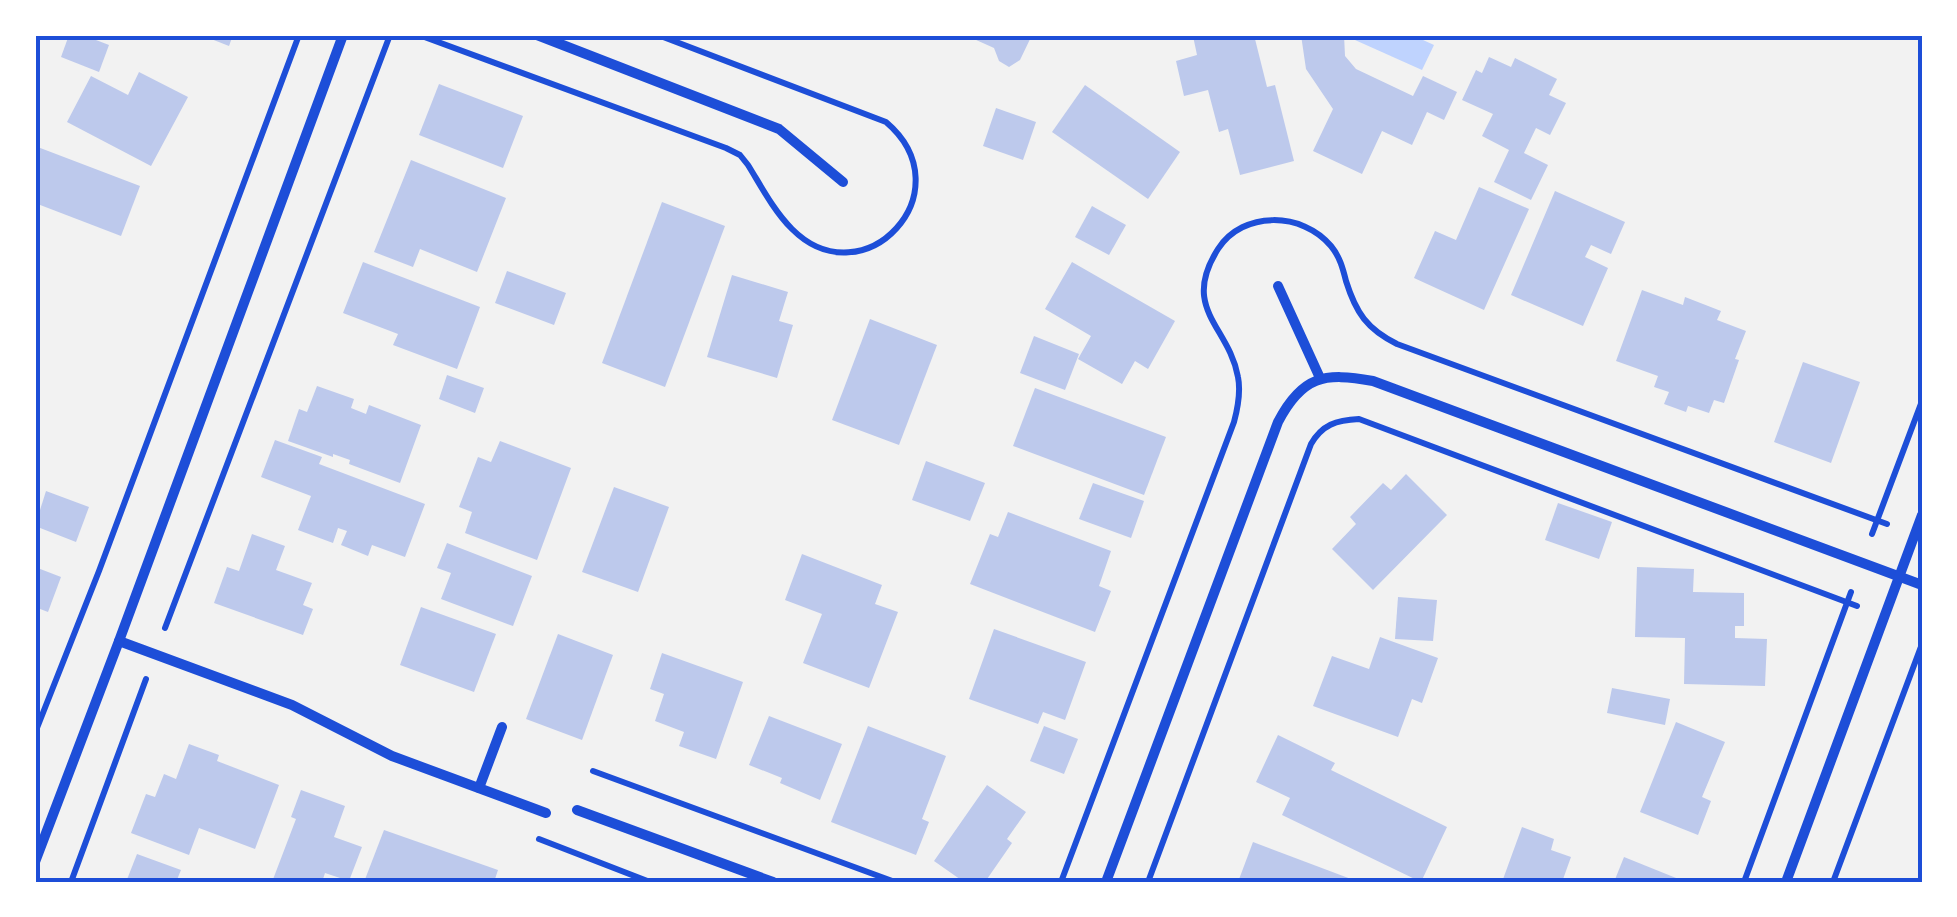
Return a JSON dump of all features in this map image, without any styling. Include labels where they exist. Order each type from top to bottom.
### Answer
[{"type":"street","points":[[35,862],[343,35]]},
{"type":"street","points":[[537,35],[759,119],[798,143],[844,182]]},
{"type":"street","points":[[1278,286],[1320,378]]},
{"type":"street","points":[[1106,882],[1278,422],[1293,396],[1320,378],[1374,380],[1922,585]]},
{"type":"street","points":[[1786,882],[1922,514]]},
{"type":"street","points":[[119,641],[292,706],[392,756],[540,810]]},
{"type":"street","points":[[479,788],[502,727]]},
{"type":"street","points":[[577,810],[773,882]]},
{"type":"path","points":[[35,733],[299,35]]},
{"type":"path","points":[[165,628],[390,35]]},
{"type":"path","points":[[1061,882],[1234,422],[1239,380],[1204,296],[1211,261],[1220,245],[1246,224],[1261,220],[1292,222],[1322,236],[1342,264],[1352,300],[1371,329],[1398,344],[1887,524]]},
{"type":"path","points":[[1872,534],[1922,401]]},
{"type":"path","points":[[1148,882],[1311,444],[1331,423],[1358,420],[1857,606]]},
{"type":"path","points":[[1744,882],[1852,592]]},
{"type":"path","points":[[1833,882],[1922,644]]},
{"type":"path","points":[[71,882],[146,679]]},
{"type":"path","points":[[593,771],[894,882]]},
{"type":"path","points":[[540,810],[536,832],[544,843],[650,882]]},
{"type":"water","points":[[1357,35],[1412,35],[1434,45],[1422,70],[1355,40]]},
{"type":"building","points":[[69,35],[83,35],[109,45],[99,72],[61,57]]},
{"type":"building","points":[[201,35],[233,35],[229,46]]},
{"type":"building","points":[[965,35],[1032,35],[1020,60],[1009,67],[999,61],[994,48]]},
{"type":"building","points":[[1254,35],[1267,87],[1275,85],[1294,161],[1240,175],[1228,129],[1219,132],[1208,90],[1184,96],[1176,61],[1197,55],[1193,36]]},
{"type":"building","points":[[1301,35],[1344,35],[1345,56],[1356,69],[1413,96],[1423,76],[1457,92],[1444,120],[1427,112],[1412,145],[1382,131],[1362,174],[1313,151],[1333,109],[1306,69]]},
{"type":"building","points":[[1489,57],[1511,67],[1515,58],[1557,79],[1549,95],[1566,103],[1550,135],[1536,128],[1524,153],[1548,165],[1531,200],[1494,182],[1509,150],[1482,136],[1493,114],[1462,100],[1476,70],[1482,73]]},
{"type":"building","points":[[139,72],[188,97],[151,166],[67,122],[91,76],[128,95]]},
{"type":"building","points":[[439,84],[523,116],[503,168],[419,135]]},
{"type":"building","points":[[1085,85],[1180,152],[1148,199],[1052,132]]},
{"type":"building","points":[[996,108],[1036,122],[1023,160],[983,146]]},
{"type":"building","points":[[35,146],[140,186],[121,236],[35,203]]},
{"type":"building","points":[[411,160],[506,198],[477,272],[420,249],[413,267],[374,252]]},
{"type":"building","points":[[1479,187],[1529,209],[1484,310],[1414,278],[1435,231],[1456,240]]},
{"type":"building","points":[[1555,191],[1625,222],[1611,254],[1591,245],[1585,257],[1608,268],[1583,326],[1511,295]]},
{"type":"building","points":[[662,202],[725,226],[665,387],[602,363]]},
{"type":"building","points":[[1092,206],[1126,225],[1109,255],[1075,237]]},
{"type":"building","points":[[363,262],[480,307],[457,369],[393,345],[398,334],[343,313]]},
{"type":"building","points":[[1072,262],[1175,321],[1148,369],[1135,361],[1122,384],[1078,359],[1091,336],[1045,309]]},
{"type":"building","points":[[507,271],[566,293],[554,325],[495,303]]},
{"type":"building","points":[[732,275],[788,292],[779,321],[793,325],[777,378],[707,357]]},
{"type":"building","points":[[1642,290],[1683,305],[1685,297],[1721,311],[1717,320],[1746,331],[1724,403],[1714,400],[1709,413],[1688,406],[1686,412],[1664,404],[1669,392],[1654,387],[1658,376],[1616,361]]},
{"type":"building","points":[[870,319],[937,345],[899,445],[832,420]]},
{"type":"building","points":[[1034,336],[1079,354],[1065,390],[1020,373]]},
{"type":"building","points":[[1803,362],[1860,382],[1831,463],[1774,442]]},
{"type":"building","points":[[447,375],[484,388],[475,413],[439,399]]},
{"type":"building","points":[[317,386],[354,399],[351,408],[366,414],[369,405],[421,425],[400,483],[349,464],[350,460],[288,441],[299,409],[307,412]]},
{"type":"building","points":[[1035,388],[1166,437],[1144,495],[1013,446]]},
{"type":"building","points":[[275,440],[322,457],[319,464],[425,504],[405,557],[372,545],[368,556],[341,545],[347,531],[338,528],[333,543],[298,530],[311,496],[261,477]]},
{"type":"building","points":[[500,441],[571,468],[537,560],[465,533],[472,512],[459,507],[478,457],[491,462]]},
{"type":"building","points":[[926,461],[985,483],[970,521],[912,500]]},
{"type":"building","points":[[1406,474],[1447,515],[1373,590],[1332,549],[1356,524],[1350,517],[1383,483],[1391,490]]},
{"type":"building","points":[[1093,483],[1144,501],[1131,538],[1079,519]]},
{"type":"building","points":[[614,487],[669,507],[638,592],[582,572]]},
{"type":"building","points":[[46,491],[89,507],[76,542],[35,526]]},
{"type":"building","points":[[1558,503],[1612,522],[1599,559],[1545,540]]},
{"type":"building","points":[[1008,512],[1111,551],[1099,586],[1111,591],[1095,632],[970,584],[990,534],[998,537]]},
{"type":"building","points":[[252,534],[285,546],[276,570],[312,583],[303,605],[313,609],[303,635],[214,603],[227,567],[239,571]]},
{"type":"building","points":[[447,543],[532,576],[513,626],[441,599],[451,573],[437,568]]},
{"type":"building","points":[[802,554],[882,585],[875,604],[898,612],[869,688],[803,663],[822,614],[785,600]]},
{"type":"building","points":[[35,567],[61,577],[48,612],[35,607]]},
{"type":"building","points":[[1637,567],[1694,569],[1693,592],[1744,593],[1744,626],[1735,626],[1735,638],[1767,639],[1765,686],[1684,684],[1685,638],[1635,637]]},
{"type":"building","points":[[1398,597],[1437,600],[1433,641],[1395,639]]},
{"type":"building","points":[[421,607],[496,634],[474,692],[400,665]]},
{"type":"building","points":[[994,629],[1086,662],[1065,720],[1043,712],[1038,724],[969,699]]},
{"type":"building","points":[[558,634],[613,655],[582,740],[526,719]]},
{"type":"building","points":[[1380,637],[1438,658],[1422,703],[1412,699],[1398,737],[1313,706],[1332,656],[1369,669]]},
{"type":"building","points":[[662,653],[743,682],[716,759],[679,746],[684,732],[655,721],[664,694],[650,689]]},
{"type":"building","points":[[1612,688],[1670,699],[1665,725],[1607,713]]},
{"type":"building","points":[[769,716],[842,744],[820,800],[749,765]]},
{"type":"building","points":[[1676,722],[1725,742],[1702,797],[1711,801],[1698,835],[1640,812]]},
{"type":"building","points":[[868,726],[946,756],[922,819],[929,822],[916,855],[831,822]]},
{"type":"building","points":[[1044,726],[1078,739],[1064,774],[1030,761]]},
{"type":"building","points":[[1278,735],[1335,763],[1331,770],[1447,827],[1421,882],[1282,815],[1290,798],[1256,782]]},
{"type":"building","points":[[189,744],[219,755],[217,761],[279,785],[255,849],[199,828],[189,855],[131,833],[146,794],[155,797],[164,774],[176,779]]},
{"type":"building","points":[[987,785],[1026,812],[1007,839],[1012,843],[985,882],[964,882],[934,861]]},
{"type":"building","points":[[301,790],[345,806],[334,837],[362,847],[349,881],[325,873],[322,882],[272,882],[296,819],[291,817]]},
{"type":"building","points":[[1522,827],[1554,839],[1551,850],[1571,857],[1562,882],[1502,882]]},
{"type":"building","points":[[384,830],[498,870],[494,882],[364,882]]},
{"type":"building","points":[[1253,842],[1359,882],[1238,882]]},
{"type":"building","points":[[137,854],[181,870],[176,882],[126,882]]},
{"type":"building","points":[[1624,857],[1686,882],[1614,882]]}]
